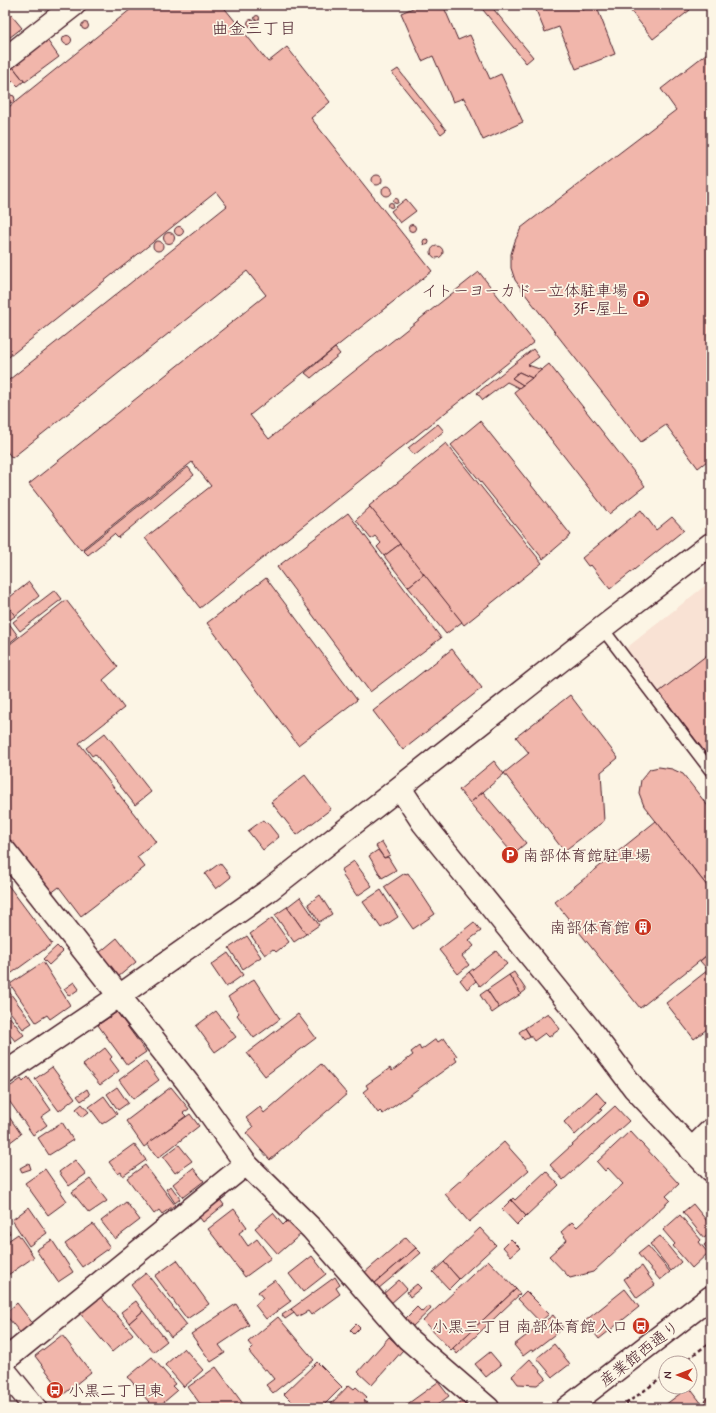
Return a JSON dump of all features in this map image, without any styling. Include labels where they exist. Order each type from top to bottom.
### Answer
[{"type":"street","points":[[5,59],[74,5]]},
{"type":"street","points":[[5,1073],[119,996],[268,891],[711,544]]},
{"type":"street","points":[[400,788],[423,823],[588,1027],[634,1088],[711,1170]]},
{"type":"street","points":[[5,851],[188,1083],[246,1164],[312,1229],[408,1339],[488,1408]]},
{"type":"street","points":[[692,1150],[711,1130]]},
{"type":"street","points":[[5,1360],[246,1164]]},
{"type":"street","name":"産業館西通り","points":[[568,1408],[711,1298]]},
{"type":"street","points":[[5,1371],[35,1408]]},
{"type":"lane","points":[[602,628],[711,771]]},
{"type":"path","points":[[693,1355],[711,1342]]},
{"type":"path","points":[[620,1408],[658,1381]]},
{"type":"shaded area","points":[[711,581],[711,780],[615,657]]},
{"type":"building","points":[[136,5],[222,5],[268,62],[287,47],[330,102],[311,118],[432,271],[250,415],[269,439],[479,272],[534,342],[200,608],[145,538],[211,486],[192,462],[81,550],[29,484],[266,295],[247,271],[12,458],[5,449],[5,383],[227,206],[216,192],[5,360],[5,110]]},
{"type":"building","points":[[420,5],[443,5],[458,40],[470,35],[490,79],[501,74],[523,122],[483,140],[464,98],[453,102],[433,56],[422,61],[401,13]]},
{"type":"building","points":[[479,5],[490,5],[533,57],[526,63]]},
{"type":"building","points":[[534,5],[580,5],[582,10],[596,5],[615,54],[576,69],[559,27],[545,32]]},
{"type":"building","points":[[626,5],[687,5],[690,10],[653,39]]},
{"type":"building","points":[[7,10],[22,28],[5,41],[5,12]]},
{"type":"building","points":[[255,16],[259,16],[259,20],[255,20]]},
{"type":"building","points":[[251,20],[254,23],[251,26],[248,23]]},
{"type":"building","points":[[85,23],[88,26],[85,29],[82,26]]},
{"type":"building","points":[[67,35],[72,40],[67,45],[62,40]]},
{"type":"building","points":[[47,40],[59,57],[25,82],[13,67]]},
{"type":"building","points":[[711,50],[711,458],[698,468],[666,425],[641,442],[515,280],[511,268],[511,254],[521,228],[676,110],[661,89]]},
{"type":"building","points":[[13,67],[24,81],[18,86],[13,81],[11,83],[5,75],[5,73]]},
{"type":"building","points":[[398,69],[446,130],[441,134],[392,73]]},
{"type":"building","points":[[5,87],[9,94],[5,97]]},
{"type":"building","points":[[11,95],[14,96],[14,102],[11,103],[8,102],[7,99],[8,96]]},
{"type":"building","points":[[375,175],[379,175],[382,180],[379,185],[375,185],[372,182],[372,178]]},
{"type":"building","points":[[385,186],[389,186],[391,187],[391,195],[385,196],[382,193],[382,189]]},
{"type":"building","points":[[394,199],[398,199],[398,203],[394,203]]},
{"type":"building","points":[[406,199],[416,211],[400,223],[391,211]]},
{"type":"building","points":[[389,203],[393,203],[393,207],[389,207]]},
{"type":"building","points":[[412,225],[415,228],[412,231],[409,228]]},
{"type":"building","points":[[177,227],[181,227],[183,231],[181,235],[177,235],[175,233],[175,229]]},
{"type":"building","points":[[169,232],[173,234],[175,238],[173,242],[169,244],[165,242],[163,238],[165,234]]},
{"type":"building","points":[[426,239],[429,242],[426,245],[423,242]]},
{"type":"building","points":[[156,241],[160,241],[162,242],[162,250],[156,251],[153,248],[153,244]]},
{"type":"building","points":[[435,246],[439,246],[443,252],[439,258],[435,258],[431,254],[431,250]]},
{"type":"building","points":[[335,348],[340,354],[311,378],[305,373]]},
{"type":"building","points":[[533,349],[539,357],[528,365],[542,370],[532,378],[519,372],[512,378],[523,385],[519,388],[507,382],[483,400],[477,393]]},
{"type":"building","points":[[549,364],[645,486],[609,514],[514,392]]},
{"type":"building","points":[[519,372],[532,378],[523,385],[512,378]]},
{"type":"building","points":[[480,421],[571,535],[543,559],[451,445]]},
{"type":"building","points":[[438,424],[444,431],[414,455],[408,448]]},
{"type":"building","points":[[446,443],[542,563],[464,625],[369,506]]},
{"type":"building","points":[[188,467],[194,475],[118,538],[114,534],[88,555],[83,550]]},
{"type":"building","points":[[370,507],[400,544],[384,556],[377,547],[381,543],[375,536],[371,539],[356,520]]},
{"type":"building","points":[[641,510],[656,530],[672,517],[684,530],[610,589],[591,565],[588,566],[582,558]]},
{"type":"building","points":[[348,513],[441,638],[370,692],[277,567]]},
{"type":"building","points":[[400,544],[424,574],[408,587],[384,556]]},
{"type":"building","points":[[424,574],[462,622],[446,634],[408,587]]},
{"type":"building","points":[[266,578],[357,700],[298,745],[207,623]]},
{"type":"building","points":[[29,582],[39,596],[15,616],[5,601]]},
{"type":"building","points":[[55,590],[62,599],[20,631],[13,622]]},
{"type":"building","points":[[66,600],[118,667],[103,680],[124,708],[79,743],[156,842],[137,857],[145,867],[81,916],[59,887],[50,894],[5,836],[5,648]]},
{"type":"building","points":[[5,601],[15,616],[7,622],[5,620]]},
{"type":"building","points":[[8,622],[18,636],[8,644],[5,640],[5,624]]},
{"type":"building","points":[[452,649],[482,688],[403,750],[373,711]]},
{"type":"building","points":[[711,652],[711,760],[659,692]]},
{"type":"building","points":[[570,695],[618,758],[601,772],[604,821],[564,851],[504,773],[529,753],[516,737]]},
{"type":"building","points":[[105,733],[151,792],[135,805],[95,754],[92,756],[86,748]]},
{"type":"building","points":[[494,761],[504,774],[470,803],[459,790]]},
{"type":"building","points":[[659,767],[672,769],[683,774],[711,810],[711,891],[644,806],[639,793],[641,780],[650,769]]},
{"type":"building","points":[[305,775],[331,809],[297,835],[271,802]]},
{"type":"building","points":[[483,792],[526,843],[513,854],[470,803]]},
{"type":"building","points":[[263,820],[265,823],[267,822],[279,837],[263,850],[248,831]]},
{"type":"building","name":"南部体育館","points":[[656,821],[711,891],[711,952],[640,1008],[555,902]]},
{"type":"building","points":[[382,842],[390,855],[384,858],[376,846]]},
{"type":"building","points":[[378,850],[384,858],[388,857],[396,870],[382,878],[369,856]]},
{"type":"building","points":[[354,861],[372,886],[357,896],[343,876],[344,875],[341,870]]},
{"type":"building","points":[[220,863],[231,877],[216,889],[205,874]]},
{"type":"building","points":[[405,873],[408,873],[435,914],[413,929],[384,887]]},
{"type":"building","points":[[5,881],[52,944],[5,978]]},
{"type":"building","points":[[381,890],[398,917],[381,928],[363,902]]},
{"type":"building","points":[[320,895],[332,914],[319,922],[308,904]]},
{"type":"building","points":[[300,897],[319,925],[306,934],[287,907]]},
{"type":"building","points":[[287,907],[306,934],[294,942],[275,915]]},
{"type":"building","points":[[272,918],[289,942],[276,952],[273,949],[265,955],[250,934]]},
{"type":"building","points":[[474,922],[481,931],[469,940],[474,946],[462,956],[469,965],[458,974],[439,950]]},
{"type":"building","points":[[247,936],[261,957],[243,969],[229,948]]},
{"type":"building","points":[[117,938],[136,962],[118,977],[99,953]]},
{"type":"building","points":[[57,946],[63,952],[49,965],[43,959]]},
{"type":"building","points":[[496,951],[507,964],[480,986],[469,972]]},
{"type":"building","points":[[711,952],[711,1026],[694,1039],[666,1003],[708,970],[700,961]]},
{"type":"building","points":[[228,953],[243,975],[226,987],[211,965]]},
{"type":"building","points":[[43,962],[70,1005],[50,1019],[47,1015],[36,1022],[10,984]]},
{"type":"building","points":[[469,972],[476,981],[467,989],[460,980]]},
{"type":"building","points":[[514,972],[526,990],[521,994],[509,975]]},
{"type":"building","points":[[509,975],[521,994],[499,1008],[487,990]]},
{"type":"building","points":[[254,979],[280,1019],[254,1038],[237,1015],[239,1013],[228,997]]},
{"type":"building","points":[[74,982],[79,989],[69,996],[64,989]]},
{"type":"building","points":[[5,986],[32,1023],[23,1029],[5,1005]]},
{"type":"building","points":[[487,990],[499,1008],[492,1013],[480,995]]},
{"type":"building","points":[[5,1011],[24,1035],[15,1041],[5,1028]]},
{"type":"building","points":[[216,1011],[236,1037],[215,1052],[196,1026]]},
{"type":"building","points":[[117,1012],[146,1052],[127,1065],[98,1025]]},
{"type":"building","points":[[548,1013],[560,1029],[549,1037],[545,1033],[534,1041],[525,1028]]},
{"type":"building","points":[[298,1014],[316,1038],[265,1076],[247,1053]]},
{"type":"building","points":[[525,1028],[530,1036],[524,1040],[519,1032]]},
{"type":"building","points":[[5,1034],[11,1042],[5,1047]]},
{"type":"building","points":[[444,1038],[457,1056],[455,1058],[457,1061],[383,1114],[380,1111],[378,1113],[363,1092],[368,1088],[366,1085],[390,1068],[392,1071],[413,1055],[411,1052],[419,1046],[421,1050],[436,1039],[438,1042]]},
{"type":"building","points":[[105,1048],[112,1057],[110,1059],[119,1071],[100,1085],[83,1065]]},
{"type":"building","points":[[145,1061],[159,1080],[133,1099],[119,1080]]},
{"type":"building","points":[[321,1064],[347,1094],[270,1160],[246,1133],[253,1127],[246,1118],[260,1107],[264,1113]]},
{"type":"building","points":[[52,1067],[75,1098],[59,1111],[35,1079]]},
{"type":"building","points":[[28,1077],[51,1110],[41,1117],[47,1125],[33,1135],[5,1095],[5,1090],[21,1079],[23,1082]]},
{"type":"building","points":[[117,1087],[128,1103],[118,1110],[107,1094]]},
{"type":"building","points":[[171,1087],[189,1109],[183,1113],[186,1116],[144,1147],[126,1121]]},
{"type":"building","points":[[87,1089],[90,1095],[81,1101],[77,1096]]},
{"type":"building","points":[[596,1092],[606,1103],[600,1109],[602,1110],[575,1135],[564,1122]]},
{"type":"building","points":[[104,1096],[117,1114],[102,1124],[89,1107]]},
{"type":"building","points":[[82,1104],[89,1112],[82,1117],[76,1109]]},
{"type":"building","points":[[615,1106],[629,1121],[563,1180],[550,1165]]},
{"type":"building","points":[[5,1111],[21,1134],[5,1146]]},
{"type":"building","points":[[190,1114],[199,1126],[158,1158],[147,1144]]},
{"type":"building","points":[[62,1122],[73,1140],[49,1155],[38,1138]]},
{"type":"building","points":[[630,1131],[679,1184],[666,1196],[670,1200],[593,1272],[570,1278],[549,1256],[567,1240],[561,1232],[572,1222],[577,1227],[623,1184],[608,1168],[605,1171],[597,1162]]},
{"type":"building","points":[[504,1142],[529,1170],[469,1222],[445,1194]]},
{"type":"building","points":[[134,1144],[146,1160],[123,1176],[121,1172],[118,1174],[109,1162]]},
{"type":"building","points":[[179,1145],[192,1161],[175,1173],[163,1157]]},
{"type":"building","points":[[75,1160],[86,1174],[69,1186],[59,1172]]},
{"type":"building","points":[[29,1163],[31,1169],[22,1172],[20,1168]]},
{"type":"building","points":[[145,1165],[175,1205],[162,1214],[159,1210],[154,1214],[127,1178]]},
{"type":"building","points":[[193,1168],[204,1181],[183,1197],[173,1184]]},
{"type":"building","points":[[45,1169],[67,1201],[48,1215],[25,1183]]},
{"type":"building","points":[[546,1171],[559,1185],[526,1216],[511,1200],[513,1198],[515,1200]]},
{"type":"building","points":[[90,1179],[107,1201],[89,1213],[72,1192]]},
{"type":"building","points":[[171,1186],[180,1199],[175,1203],[166,1189]]},
{"type":"building","points":[[216,1194],[224,1205],[203,1222],[194,1210]]},
{"type":"building","points":[[511,1200],[526,1216],[517,1225],[502,1209]]},
{"type":"building","points":[[126,1202],[140,1220],[115,1239],[101,1221]]},
{"type":"building","points":[[693,1204],[711,1226],[711,1233],[704,1238],[683,1212]]},
{"type":"building","points":[[29,1207],[47,1233],[29,1246],[12,1220]]},
{"type":"building","points":[[234,1209],[247,1227],[239,1233],[248,1246],[257,1239],[271,1258],[245,1277],[208,1229]]},
{"type":"building","points":[[273,1213],[283,1225],[288,1220],[301,1234],[278,1254],[255,1228]]},
{"type":"building","points":[[680,1215],[701,1240],[699,1242],[708,1253],[692,1268],[673,1246],[675,1244],[663,1230]]},
{"type":"building","points":[[93,1224],[110,1247],[82,1267],[65,1244]]},
{"type":"building","points":[[6,1227],[10,1233],[5,1237],[5,1228]]},
{"type":"building","points":[[480,1228],[496,1245],[459,1279],[444,1262]]},
{"type":"building","points":[[18,1234],[34,1257],[5,1277],[5,1243]]},
{"type":"building","points":[[660,1236],[681,1262],[671,1271],[650,1244]]},
{"type":"building","points":[[406,1237],[416,1248],[374,1284],[364,1273]]},
{"type":"building","points":[[511,1239],[520,1248],[511,1256],[503,1247]]},
{"type":"building","points":[[711,1239],[711,1253],[704,1245]]},
{"type":"building","points":[[52,1240],[73,1272],[58,1282],[36,1250]]},
{"type":"building","points":[[648,1246],[670,1272],[660,1280],[638,1254]]},
{"type":"building","points":[[416,1248],[421,1253],[378,1289],[374,1284]]},
{"type":"building","points":[[312,1256],[326,1274],[303,1292],[289,1274]]},
{"type":"building","points":[[177,1260],[209,1304],[187,1319],[155,1276]]},
{"type":"building","points":[[488,1260],[516,1289],[451,1350],[423,1321]]},
{"type":"building","points":[[444,1262],[459,1279],[449,1289],[433,1272]]},
{"type":"building","points":[[642,1266],[655,1285],[637,1298],[624,1279]]},
{"type":"building","points":[[146,1273],[187,1325],[171,1337],[131,1285]]},
{"type":"building","points":[[335,1277],[340,1285],[336,1288],[340,1294],[311,1315],[308,1311],[297,1317],[291,1309]]},
{"type":"building","points":[[275,1280],[291,1301],[266,1319],[255,1305],[263,1298],[258,1292]]},
{"type":"building","points":[[399,1280],[407,1289],[390,1304],[382,1295]]},
{"type":"building","points":[[417,1284],[421,1288],[410,1297],[407,1292]]},
{"type":"building","points":[[516,1289],[520,1294],[457,1354],[453,1348]]},
{"type":"building","points":[[625,1289],[639,1307],[599,1339],[585,1321]]},
{"type":"building","points":[[526,1291],[549,1314],[540,1322],[518,1299]]},
{"type":"building","points":[[99,1295],[133,1334],[112,1352],[79,1312]]},
{"type":"building","points":[[136,1301],[143,1311],[129,1323],[121,1312]]},
{"type":"building","points":[[17,1303],[34,1325],[22,1335],[5,1314]]},
{"type":"building","points":[[236,1304],[249,1325],[219,1345],[225,1353],[211,1362],[191,1334]]},
{"type":"building","points":[[429,1306],[431,1309],[412,1327],[405,1319],[417,1307],[422,1312]]},
{"type":"building","points":[[291,1309],[294,1313],[285,1319],[282,1315]]},
{"type":"building","points":[[143,1311],[167,1341],[153,1352],[129,1323]]},
{"type":"building","points":[[553,1315],[563,1328],[533,1351],[531,1350],[523,1356],[514,1345]]},
{"type":"building","points":[[278,1317],[314,1360],[273,1393],[266,1385],[274,1379],[266,1369],[264,1370],[249,1352],[253,1348],[248,1342]]},
{"type":"building","points":[[356,1324],[360,1328],[354,1334],[350,1330]]},
{"type":"building","points":[[62,1335],[91,1372],[64,1394],[35,1356]]},
{"type":"building","points":[[389,1337],[403,1350],[372,1385],[358,1372]]},
{"type":"building","points":[[554,1344],[570,1364],[553,1377],[537,1358]]},
{"type":"building","points":[[184,1348],[203,1370],[184,1387],[165,1365]]},
{"type":"building","points":[[490,1352],[501,1365],[486,1377],[475,1364]]},
{"type":"building","points":[[152,1357],[175,1384],[172,1386],[177,1391],[157,1408],[154,1408],[128,1377]]},
{"type":"building","points":[[530,1359],[546,1378],[537,1385],[518,1384],[512,1376]]},
{"type":"building","points":[[317,1362],[342,1387],[321,1408],[298,1408],[284,1394]]},
{"type":"building","points":[[216,1367],[246,1408],[203,1408],[188,1387]]},
{"type":"building","points":[[438,1382],[449,1396],[433,1408],[402,1408]]},
{"type":"building","points":[[349,1385],[354,1389],[356,1387],[367,1397],[364,1400],[373,1408],[327,1408]]},
{"type":"building","points":[[678,1395],[695,1395],[705,1408],[661,1408]]},
{"type":"building","points":[[711,1395],[711,1408],[709,1408],[704,1401]]},
{"type":"building","points":[[462,1401],[467,1408],[452,1408]]},
{"type":"place","name":"イトーヨーカドー立体駐車場 3F-屋上","points":[[641,299]]},
{"type":"place","name":"南部体育館駐車場","points":[[510,855]]},
{"type":"place","name":"南部体育館","points":[[643,927]]},
{"type":"place","name":"小黒三丁目 南部体育館入口","points":[[641,1326]]},
{"type":"place","name":"小黒二丁目東","points":[[55,1390]]},
{"type":"district","name":"曲金三丁目","points":[[254,28]]}]
